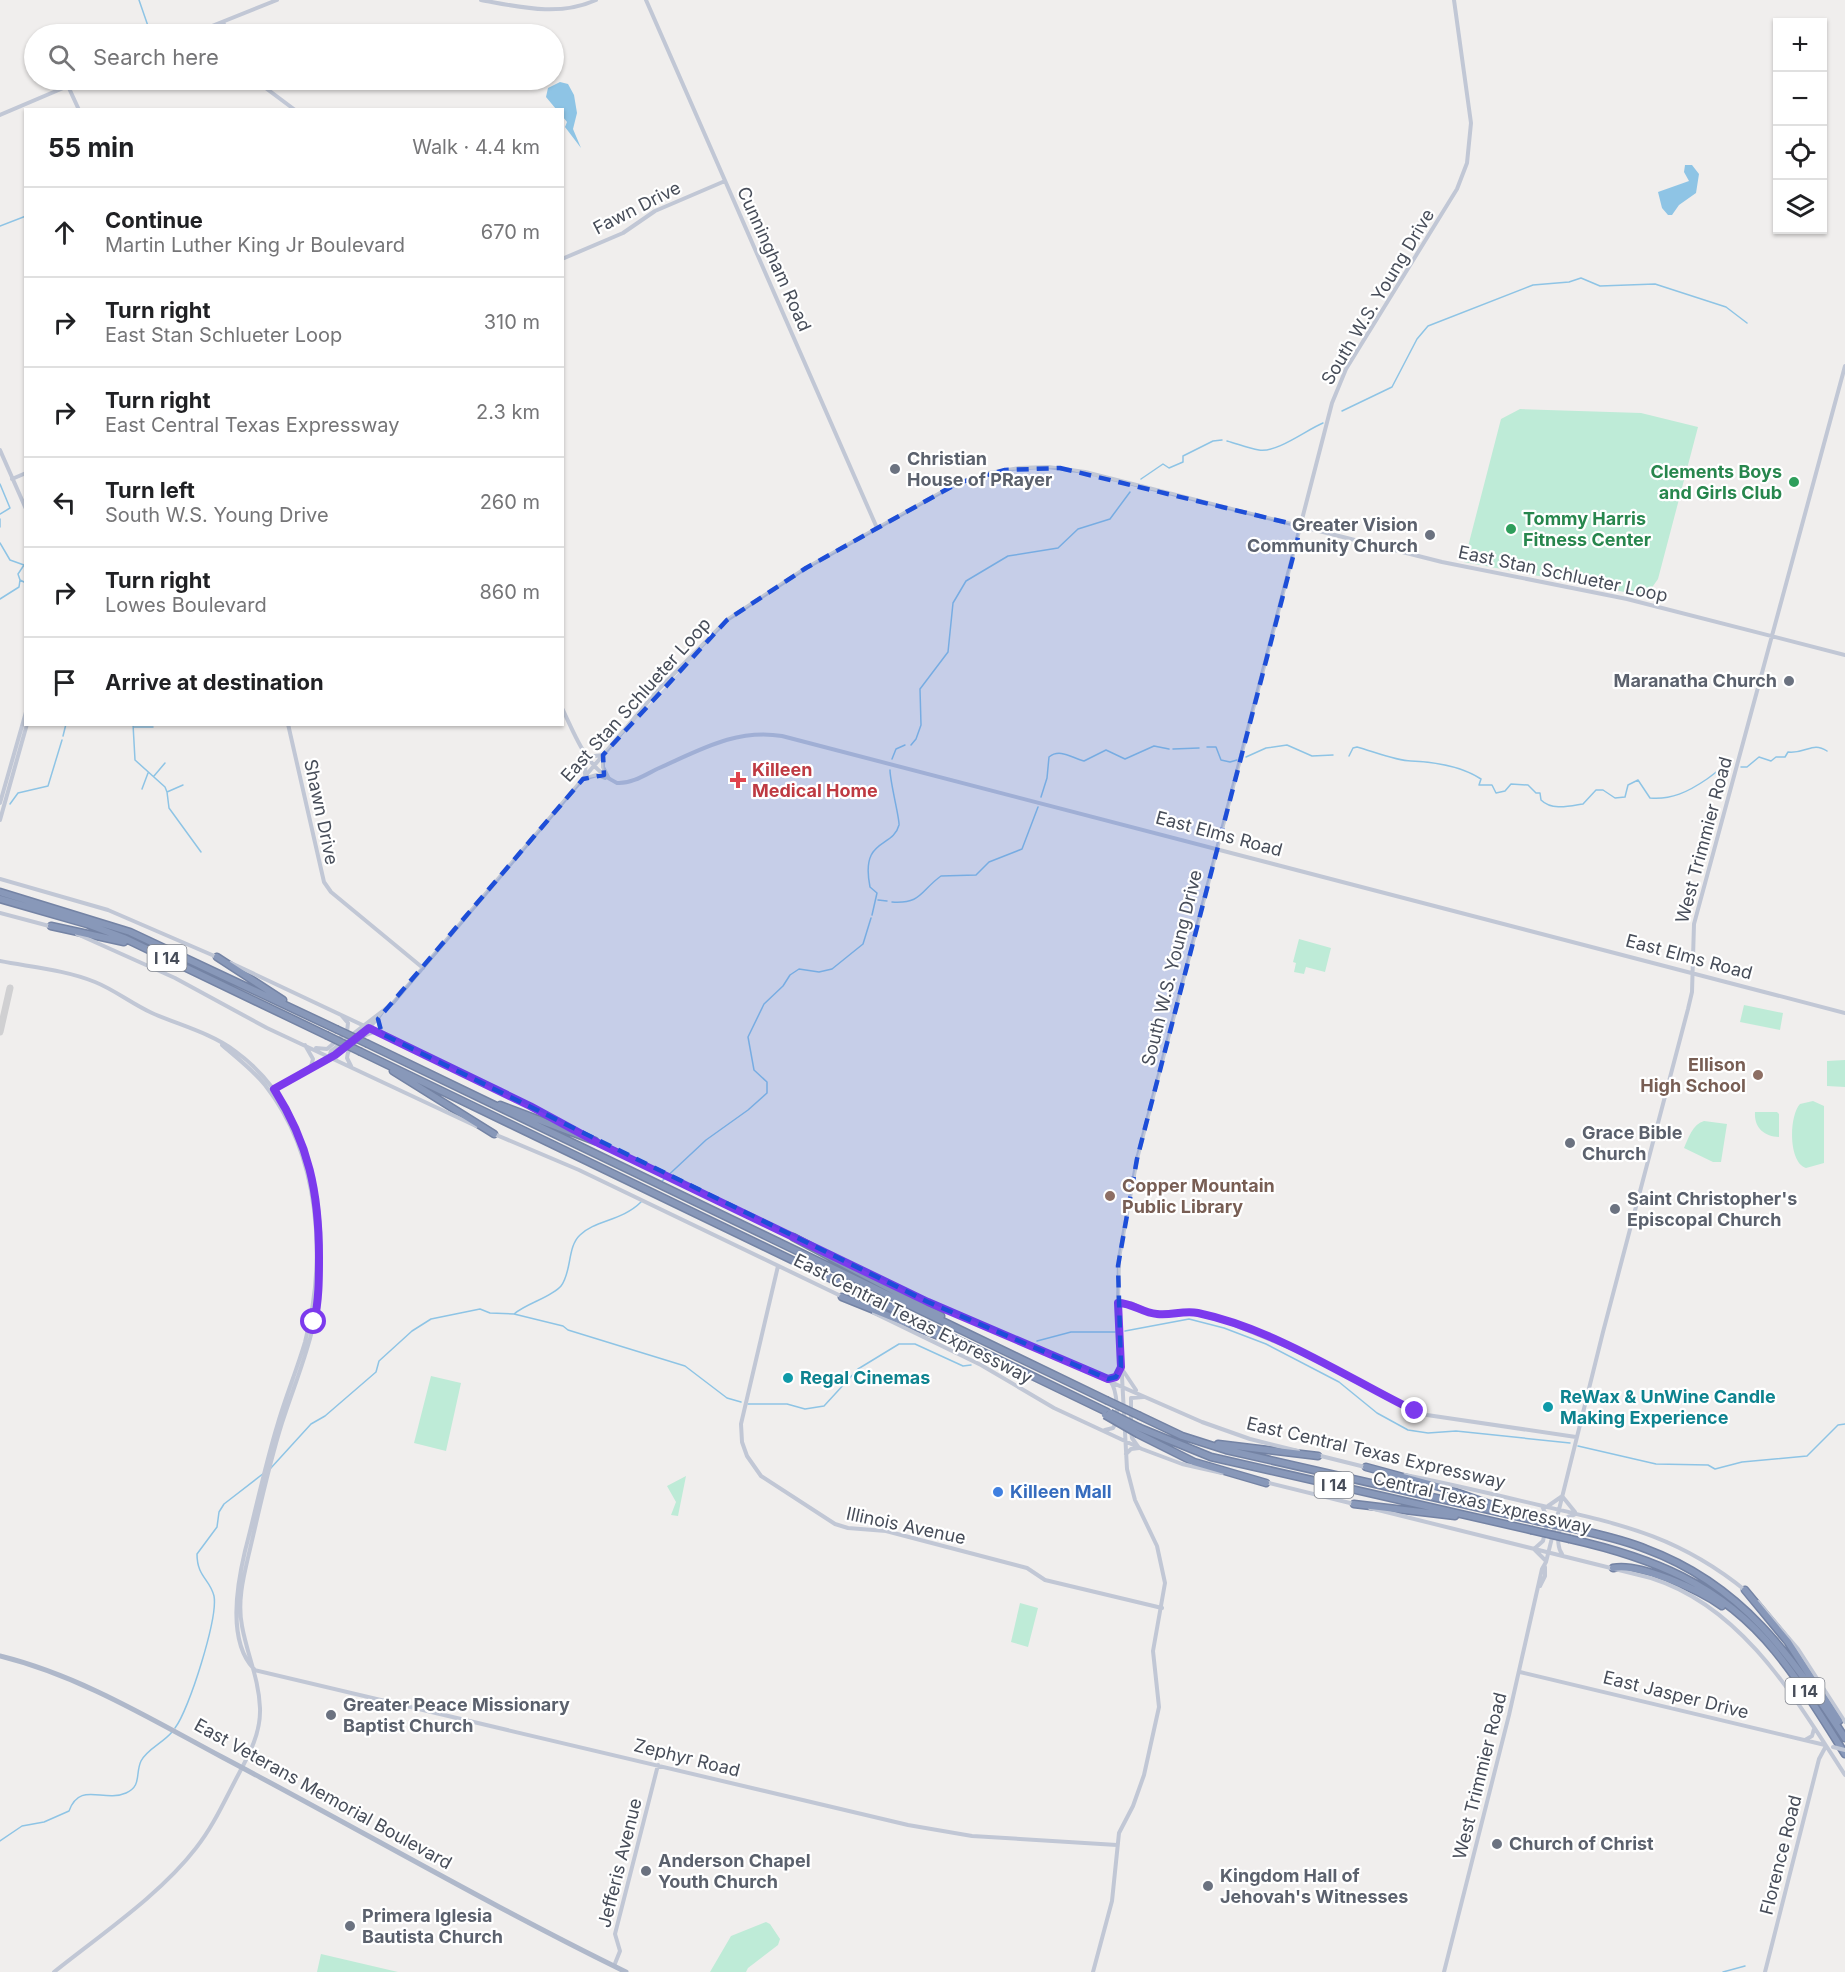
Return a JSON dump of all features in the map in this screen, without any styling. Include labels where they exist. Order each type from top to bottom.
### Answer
[{"type":"highway","name":"Central Texas Expressway","points":[[0,892],[130,932],[295,1009],[1182,1436],[1226,1450],[1570,1528],[1644,1548],[1689,1568],[1725,1591],[1776,1640],[1845,1738]]},
{"type":"highway","name":"Central Texas Expressway","points":[[0,899],[87,924],[142,947],[1076,1397],[1139,1431],[1211,1456],[1628,1553],[1667,1568],[1711,1593],[1759,1633],[1798,1681],[1845,1752]]},
{"type":"highway","points":[[51,926],[142,947]]},
{"type":"highway","points":[[217,957],[295,1009]]},
{"type":"highway","points":[[372,1058],[494,1134]]},
{"type":"highway","points":[[483,1100],[595,1141]]},
{"type":"highway","points":[[793,1237],[978,1338]]},
{"type":"highway","points":[[842,1297],[988,1355]]},
{"type":"highway","points":[[1139,1431],[1194,1462],[1266,1483]]},
{"type":"highway","points":[[1182,1436],[1233,1447],[1318,1456]]},
{"type":"highway","points":[[1366,1467],[1463,1494],[1526,1519]]},
{"type":"highway","points":[[1354,1504],[1481,1519]]},
{"type":"highway","points":[[1613,1569],[1644,1572],[1682,1584],[1719,1604],[1759,1633]]},
{"type":"highway","points":[[1745,1590],[1788,1642],[1845,1732]]},
{"type":"main road","points":[[218,24],[277,0]]},
{"type":"main road","points":[[481,0],[535,9],[559,10],[582,6],[596,0]]},
{"type":"main road","name":"Cunningham Road","points":[[646,0],[877,528]]},
{"type":"main road","name":"South W.S. Young Drive","points":[[1093,1972],[1112,1900],[1121,1825],[1133,1806],[1144,1775],[1158,1717],[1153,1651],[1165,1583],[1162,1562],[1135,1500],[1126,1455],[1118,1303],[1119,1258],[1137,1159],[1338,386],[1458,189],[1467,163],[1470,123],[1454,0]]},
{"type":"main road","points":[[0,115],[57,90]]},
{"type":"main road","points":[[70,90],[78,108]]},
{"type":"main road","points":[[268,90],[292,108]]},
{"type":"main road","name":"Fawn Drive","points":[[564,258],[616,236],[655,211],[725,181]]},
{"type":"main road","name":"West Trimmier Road","points":[[1540,1586],[1545,1576],[1548,1552],[1576,1437],[1688,1009],[1694,924],[1845,366]]},
{"type":"main road","points":[[0,450],[24,505]]},
{"type":"main road","name":"East Stan Schlueter Loop","points":[[272,1090],[329,1057],[331,1051],[384,1011],[682,664],[727,620],[775,587],[958,483],[1005,470],[1048,467],[1085,472],[1458,566],[1627,599],[1845,655]]},
{"type":"main road","points":[[12,479],[24,474]]},
{"type":"main road","points":[[564,712],[585,757],[608,778]]},
{"type":"main road","points":[[0,804],[24,719]]},
{"type":"main road","points":[[0,820],[26,726]]},
{"type":"main road","name":"Shawn Drive","points":[[288,726],[324,882],[331,892],[423,968]]},
{"type":"main road","name":"East Elms Road","points":[[583,779],[597,775],[617,783],[627,783],[734,736],[772,734],[1845,1012]]},
{"type":"main road","points":[[585,757],[593,758],[603,755],[603,767],[608,778]]},
{"type":"main road","points":[[583,779],[585,757]]},
{"type":"main road","name":"East Central Texas Expressway","points":[[0,879],[111,911],[217,957],[366,1026],[658,1172],[928,1302],[1231,1433],[1318,1456],[1627,1526],[1671,1542],[1711,1564],[1745,1590],[1783,1629],[1845,1722]]},
{"type":"main road","name":"East Central Texas Expressway","points":[[0,913],[51,926],[105,945],[354,1069],[650,1204],[974,1361],[1054,1408],[1138,1448],[1182,1464],[1565,1556],[1678,1588],[1712,1608],[1735,1629],[1778,1677],[1845,1774]]},
{"type":"main road","points":[[0,961],[92,980],[148,1012],[223,1042],[240,1055],[272,1090],[294,1131],[306,1166],[314,1213],[314,1285],[307,1342],[275,1450],[240,1595],[242,1627],[259,1694],[260,1722],[255,1742],[211,1826],[182,1864],[54,1972]]},
{"type":"main road","points":[[312,1048],[327,1049],[347,1032],[348,1023],[338,1014]]},
{"type":"main road","points":[[352,1020],[375,1018],[379,1033],[369,1033],[349,1049],[347,1061],[354,1069]]},
{"type":"main road","points":[[304,1044],[313,1059],[310,1070]]},
{"type":"main road","name":"Illinois Avenue","points":[[778,1266],[741,1424],[747,1456],[761,1476],[826,1520],[842,1527],[886,1531],[1027,1568],[1045,1580],[1162,1608]]},
{"type":"main road","points":[[1118,1303],[1131,1303],[1154,1314],[1189,1312],[1227,1322],[1327,1364],[1427,1416],[1576,1437]]},
{"type":"main road","points":[[254,1670],[240,1638],[236,1601],[239,1576],[269,1455],[307,1342]]},
{"type":"main road","points":[[1101,1430],[1110,1430],[1116,1421],[1114,1386],[1109,1379],[1116,1377],[1121,1367]]},
{"type":"main road","points":[[1121,1367],[1129,1383],[1138,1393]]},
{"type":"main road","points":[[1126,1455],[1131,1449],[1138,1448],[1132,1438],[1130,1400],[1134,1395],[1152,1399]]},
{"type":"main road","points":[[1562,1496],[1569,1508],[1578,1514],[1569,1515],[1563,1520],[1558,1547],[1565,1556],[1546,1565],[1534,1549],[1544,1540],[1548,1519],[1543,1506],[1562,1496]]},
{"type":"main road","name":"West Trimmier Road","points":[[1444,1972],[1520,1672],[1542,1569],[1546,1565]]},
{"type":"main road","name":"East Veterans Memorial Boulevard","points":[[0,1656],[51,1671],[158,1721],[500,1908],[623,1971]]},
{"type":"main road","name":"Zephyr Road","points":[[254,1670],[957,1834],[1117,1845]]},
{"type":"main road","name":"East Jasper Drive","points":[[1520,1672],[1806,1740],[1845,1752]]},
{"type":"main road","points":[[1806,1740],[1812,1736],[1815,1728]]},
{"type":"main road","name":"Florence Road","points":[[1765,1972],[1820,1757],[1826,1746]]},
{"type":"main road","points":[[1820,1757],[1826,1755],[1833,1757]]},
{"type":"main road","name":"Jefferis Avenue","points":[[614,1966],[620,1951],[615,1934],[658,1765]]},
{"type":"highlighted area","points":[[1060,468],[1301,526],[1137,1159],[1118,1266],[1121,1367],[1116,1377],[1108,1379],[928,1302],[382,1034],[378,1019],[384,1011],[583,779],[604,775],[603,755],[727,620],[806,568],[958,483],[1005,470]]},
{"type":"green space","points":[[1520,409],[1641,413],[1698,427],[1658,579],[1646,596],[1464,562],[1501,419]]},
{"type":"green space","points":[[1299,939],[1331,948],[1325,972],[1306,967],[1304,974],[1294,972],[1296,963],[1293,962]]},
{"type":"green space","points":[[1744,1005],[1783,1013],[1780,1030],[1740,1022]]},
{"type":"green space","points":[[1845,1060],[1845,1087],[1827,1086],[1827,1061]]},
{"type":"green space","points":[[1813,1101],[1824,1106],[1824,1163],[1806,1168],[1796,1157],[1792,1128],[1796,1110],[1800,1104]]},
{"type":"green space","points":[[1755,1112],[1777,1112],[1779,1114],[1779,1137],[1769,1135],[1758,1127]]},
{"type":"green space","points":[[1704,1121],[1727,1124],[1721,1162],[1713,1162],[1684,1148],[1694,1128]]},
{"type":"green space","points":[[431,1376],[461,1383],[446,1451],[414,1443]]},
{"type":"green space","points":[[686,1476],[678,1516],[671,1515],[676,1502],[667,1486]]},
{"type":"green space","points":[[1020,1603],[1038,1608],[1028,1647],[1011,1642]]},
{"type":"green space","points":[[766,1922],[770,1924],[780,1939],[778,1945],[746,1972],[710,1972],[731,1936]]},
{"type":"green space","points":[[321,1954],[398,1972],[317,1972]]},
{"type":"water","points":[[564,83],[568,84],[574,95],[577,113],[573,129],[581,148],[565,127],[567,122],[564,118],[564,108],[555,108],[546,97],[548,90],[564,90]]},
{"type":"water","points":[[1685,165],[1692,165],[1699,174],[1696,193],[1679,205],[1672,215],[1668,215],[1662,208],[1658,192],[1689,181],[1684,172]]},
{"type":"waterway","points":[[139,0],[147,24]]},
{"type":"waterway","points":[[0,226],[24,217]]},
{"type":"waterway","points":[[1342,411],[1392,387],[1417,339],[1428,326],[1533,285],[1569,282],[1581,278],[1600,286],[1655,284],[1726,307],[1747,323]]},
{"type":"waterway","points":[[1227,441],[1266,450],[1283,445],[1323,423]]},
{"type":"waterway","points":[[1141,479],[1163,464],[1169,468],[1183,462],[1183,456],[1213,441],[1222,440]]},
{"type":"waterway","points":[[0,484],[10,508],[0,514]]},
{"type":"waterway","points":[[911,745],[921,725],[920,689],[948,652],[953,603],[966,581],[1008,556],[1058,548],[1078,529],[1110,519],[1130,492]]},
{"type":"waterway","points":[[0,519],[0,527]]},
{"type":"waterway","points":[[0,543],[10,560],[24,565]]},
{"type":"waterway","points":[[24,565],[18,574],[20,580],[24,582]]},
{"type":"waterway","points":[[0,599],[19,587],[20,580]]},
{"type":"waterway","points":[[63,736],[66,726]]},
{"type":"waterway","points":[[133,726],[135,760],[165,787],[167,792],[183,785]]},
{"type":"waterway","points":[[133,727],[153,727]]},
{"type":"waterway","points":[[10,804],[18,793],[48,786],[62,740]]},
{"type":"waterway","points":[[892,759],[896,749],[905,745]]},
{"type":"waterway","points":[[1246,757],[1266,748],[1287,745],[1312,756],[1333,755]]},
{"type":"waterway","points":[[1041,797],[1047,778],[1049,757],[1053,754],[1062,754],[1084,761],[1106,750],[1125,759],[1154,746],[1169,749]]},
{"type":"waterway","points":[[1207,747],[1216,747],[1221,760],[1230,762],[1237,760]]},
{"type":"waterway","points":[[1349,756],[1353,748],[1357,747],[1405,761],[1429,762],[1447,766],[1481,779],[1479,785],[1492,785],[1496,793],[1505,791],[1511,784],[1528,785],[1536,793],[1540,793],[1541,800],[1545,803],[1561,807],[1583,804],[1596,790],[1603,790],[1615,798],[1625,797],[1628,785],[1638,780],[1650,798],[1672,796],[1693,788],[1721,768],[1732,765]]},
{"type":"waterway","points":[[1741,767],[1747,767],[1759,757],[1771,761],[1776,757],[1785,757],[1788,752],[1813,747],[1827,751]]},
{"type":"waterway","points":[[1173,749],[1199,748]]},
{"type":"waterway","points":[[154,776],[165,763]]},
{"type":"waterway","points":[[872,915],[877,893],[870,887],[869,860],[878,846],[896,833],[899,825],[890,770]]},
{"type":"waterway","points":[[142,789],[148,773]]},
{"type":"waterway","points":[[167,792],[169,808],[201,852]]},
{"type":"waterway","points":[[892,902],[915,899],[941,876],[976,875],[989,862],[1022,849],[1038,807]]},
{"type":"waterway","points":[[878,900],[887,901]]},
{"type":"waterway","points":[[661,1182],[706,1140],[748,1110],[767,1093],[767,1082],[754,1070],[748,1037],[764,1004],[783,986],[790,975],[799,969],[819,972],[832,969],[863,944],[871,918]]},
{"type":"waterway","points":[[270,1469],[311,1424],[325,1416],[376,1372],[379,1361],[412,1331],[431,1319],[480,1309],[490,1313],[514,1314],[552,1293],[561,1286],[567,1274],[573,1246],[580,1235],[593,1226],[626,1213],[641,1202]]},
{"type":"waterway","points":[[514,1314],[563,1326],[568,1330],[685,1366],[727,1398],[741,1402]]},
{"type":"waterway","points":[[1125,1331],[1189,1319],[1224,1328],[1266,1344],[1339,1382],[1377,1413],[1408,1430],[1428,1433],[1456,1431],[1570,1443]]},
{"type":"waterway","points":[[1037,1341],[1071,1332],[1115,1332]]},
{"type":"waterway","points":[[748,1404],[787,1404],[805,1409],[824,1406],[858,1369],[899,1344],[915,1344],[963,1366],[971,1365]]},
{"type":"waterway","points":[[1578,1446],[1656,1464],[1708,1465],[1715,1469],[1742,1462],[1807,1456],[1838,1425],[1845,1424]]},
{"type":"waterway","points":[[175,1728],[188,1703],[212,1623],[214,1596],[201,1573],[197,1554],[217,1527],[219,1512],[224,1504],[264,1473]]},
{"type":"waterway","points":[[0,1841],[22,1826],[44,1822],[69,1811],[79,1797],[93,1794],[117,1795],[131,1790],[136,1783],[141,1761],[151,1749],[172,1732]]},
{"type":"waterway","points":[[1723,1972],[1745,1966]]},
{"type":"taxiway","points":[[0,1032],[10,988]]},
{"type":"place","name":"Christian House of PRayer","points":[[895,469]]},
{"type":"place","name":"Clements Boys and Girls Club","points":[[1794,482]]},
{"type":"place","name":"Tommy Harris Fitness Center","points":[[1511,529]]},
{"type":"place","name":"Greater Vision Community Church","points":[[1430,535]]},
{"type":"place","name":"Maranatha Church","points":[[1789,681]]},
{"type":"place","name":"Killeen Medical Home","points":[[738,780]]},
{"type":"place","name":"Ellison High School","points":[[1758,1075]]},
{"type":"place","name":"Grace Bible Church","points":[[1570,1143]]},
{"type":"place","name":"Copper Mountain Public Library","points":[[1110,1196]]},
{"type":"place","name":"Saint Christopher's Episcopal Church","points":[[1615,1209]]},
{"type":"place","name":"Regal Cinemas","points":[[788,1378]]},
{"type":"place","name":"ReWax & UnWine Candle Making Experience","points":[[1548,1407]]},
{"type":"place","name":"Killeen Mall","points":[[998,1492]]},
{"type":"place","name":"Greater Peace Missionary Baptist Church","points":[[331,1715]]},
{"type":"place","name":"Church of Christ","points":[[1497,1844]]},
{"type":"place","name":"Anderson Chapel Youth Church","points":[[646,1871]]},
{"type":"place","name":"Kingdom Hall of Jehovah's Witnesses","points":[[1208,1886]]},
{"type":"place","name":"Primera Iglesia Bautista Church","points":[[350,1926]]},
{"type":"route","points":[[314,1322],[319,1273],[318,1213],[314,1183],[310,1164],[297,1133],[274,1089],[335,1055],[369,1028],[530,1106],[600,1144],[928,1302],[1108,1379],[1116,1377],[1121,1367],[1118,1303],[1131,1303],[1154,1314],[1164,1315],[1185,1311],[1211,1316],[1250,1330],[1337,1369],[1415,1411]]}]
